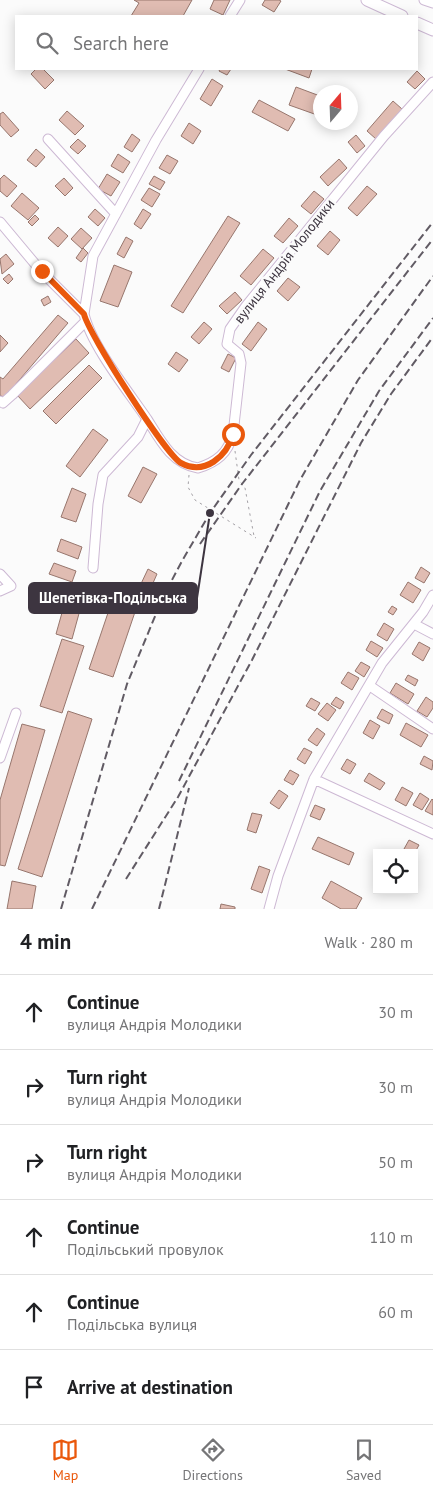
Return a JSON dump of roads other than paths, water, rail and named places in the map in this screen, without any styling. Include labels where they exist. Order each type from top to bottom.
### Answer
[{"type":"main road","points":[[367,0],[400,15]]},
{"type":"main road","points":[[418,23],[433,30]]},
{"type":"street","points":[[231,15],[240,0]]},
{"type":"street","points":[[424,0],[433,3]]},
{"type":"street","points":[[0,401],[2,403],[12,395],[85,318],[93,256],[156,140],[198,70]]},
{"type":"street","name":"вулиця Андрія Молодики","points":[[147,419],[174,457],[190,467],[198,468],[214,462],[221,456],[230,443],[241,358],[228,344],[230,330],[246,306],[384,136],[433,82]]},
{"type":"street","points":[[48,139],[116,214]]},
{"type":"street","points":[[0,222],[85,318],[102,352],[147,419],[138,437],[103,475],[98,504],[93,568]]},
{"type":"street","points":[[0,574],[11,586],[0,591]]},
{"type":"street","points":[[269,909],[308,791],[314,779],[382,663],[414,624],[433,595]]},
{"type":"street","points":[[414,624],[433,634]]},
{"type":"street","points":[[370,686],[433,729]]},
{"type":"street","points":[[0,758],[16,713]]},
{"type":"street","points":[[314,779],[433,834]]},
{"type":"railway","points":[[61,909],[127,684],[163,597],[182,561],[210,513],[251,455],[433,222]]},
{"type":"railway","points":[[200,544],[242,484],[433,239]]},
{"type":"railway","points":[[92,909],[300,480],[358,380],[433,276]]},
{"type":"railway","points":[[179,781],[320,491],[379,391],[433,318]]},
{"type":"railway","points":[[126,879],[178,797],[252,660],[361,443],[391,394],[433,337]]},
{"type":"railway","points":[[159,909],[189,788]]},
{"type":"place","name":"Шепетівка-Подільська","points":[[210,513]]}]
